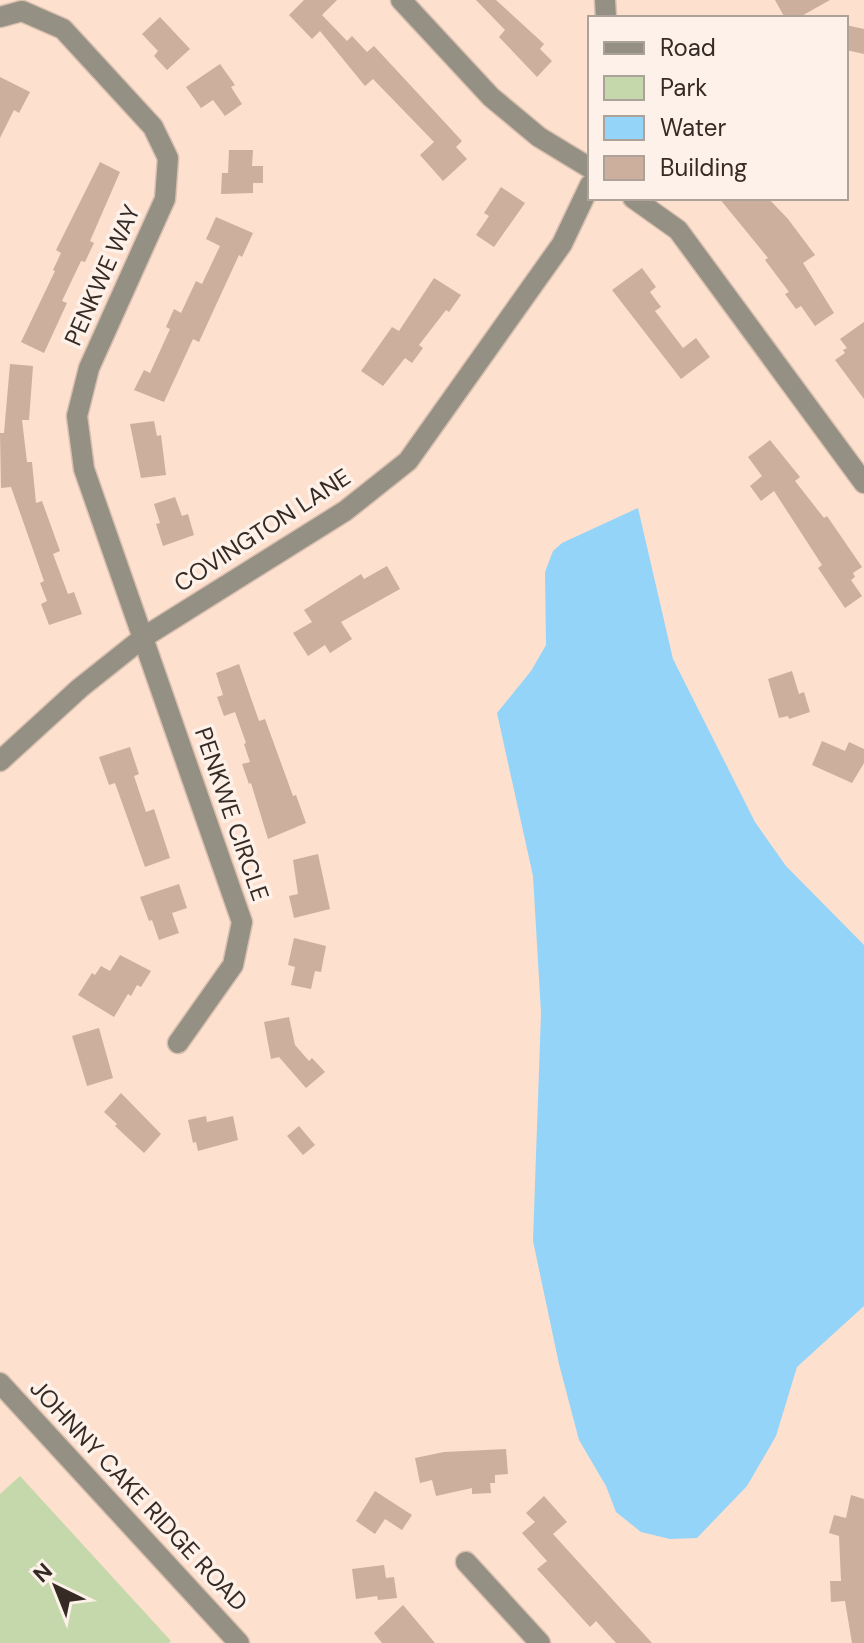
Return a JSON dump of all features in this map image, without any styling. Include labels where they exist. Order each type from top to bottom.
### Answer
[{"type":"street","points":[[401,0],[491,97],[539,137],[588,167]]},
{"type":"street","name":"PENKWE WAY","points":[[0,17],[22,11],[63,29],[153,127],[168,158],[165,199],[89,368],[77,416],[84,469],[144,637]]},
{"type":"street","name":"COVINGTON LANE","points":[[0,761],[80,688],[144,637],[345,511],[408,461],[562,244],[588,189]]},
{"type":"street","points":[[636,200],[678,230],[864,483]]},
{"type":"street","name":"PENKWE CIRCLE","points":[[144,637],[242,922],[233,965],[178,1043]]},
{"type":"street","name":"JOHNNY CAKE RIDGE ROAD","points":[[0,1383],[239,1643]]},
{"type":"street","points":[[466,1562],[540,1643]]},
{"type":"green space","points":[[20,1476],[171,1641],[169,1643],[0,1643],[0,1494]]},
{"type":"water","points":[[638,508],[673,659],[755,822],[786,866],[864,945],[864,1306],[797,1367],[776,1436],[747,1486],[697,1538],[670,1539],[641,1532],[616,1512],[606,1486],[579,1440],[559,1364],[533,1241],[541,1013],[533,876],[497,713],[531,671],[546,645],[545,572],[553,551],[562,543]]},
{"type":"building","points":[[304,0],[337,0],[322,15],[347,41],[352,36],[367,52],[374,46],[462,141],[456,147],[467,159],[443,181],[420,155],[434,142],[373,79],[365,86],[320,31],[312,39],[289,15]]},
{"type":"building","points":[[476,0],[496,0],[544,44],[540,49],[552,61],[537,77],[499,37],[505,30]]},
{"type":"building","points":[[775,0],[830,0],[802,16],[784,16]]},
{"type":"building","points":[[160,17],[190,49],[167,70],[154,56],[158,51],[142,34]]},
{"type":"building","points":[[848,25],[864,29],[864,54],[848,50]]},
{"type":"building","points":[[220,64],[235,85],[231,87],[242,104],[225,116],[213,100],[201,108],[186,87]]},
{"type":"building","points":[[0,77],[30,92],[19,113],[14,110],[0,138]]},
{"type":"building","points":[[229,150],[253,150],[252,166],[263,166],[263,183],[253,183],[253,193],[221,194],[222,173],[228,173]]},
{"type":"building","points":[[100,162],[120,172],[90,241],[94,243],[85,262],[81,261],[62,301],[67,303],[44,353],[21,342],[55,271],[61,253],[56,250]]},
{"type":"building","points":[[501,187],[525,203],[494,247],[476,235],[489,216],[484,213]]},
{"type":"building","points":[[721,200],[770,200],[815,255],[803,263],[834,313],[815,326],[801,306],[796,309],[785,294],[789,292],[765,260],[768,258]]},
{"type":"building","points":[[216,217],[253,233],[242,257],[239,255],[199,342],[193,339],[164,402],[134,390],[144,370],[150,373],[170,329],[166,327],[174,309],[181,313],[196,281],[202,284],[220,246],[206,239]]},
{"type":"building","points":[[642,268],[656,287],[650,292],[661,307],[655,311],[683,348],[696,338],[710,357],[681,379],[612,290]]},
{"type":"building","points":[[434,278],[461,295],[419,345],[423,348],[412,363],[405,358],[383,386],[361,371],[392,327],[399,331]]},
{"type":"building","points":[[864,322],[864,399],[835,360],[847,348],[840,339]]},
{"type":"building","points":[[10,364],[33,366],[29,420],[22,420],[27,462],[32,462],[36,503],[42,501],[60,551],[53,554],[68,594],[74,592],[82,614],[49,625],[41,604],[47,601],[40,583],[44,581],[11,487],[1,488],[0,433],[4,433]]},
{"type":"building","points":[[154,421],[157,436],[161,435],[166,475],[141,478],[130,424]]},
{"type":"building","points":[[770,440],[800,477],[795,481],[824,518],[827,516],[862,567],[853,573],[855,577],[851,580],[862,596],[845,608],[818,568],[822,565],[774,491],[761,501],[750,486],[762,476],[748,457]]},
{"type":"building","points":[[175,497],[182,516],[188,514],[194,535],[163,546],[154,504]]},
{"type":"building","points":[[387,566],[400,589],[341,622],[352,639],[330,653],[325,645],[308,656],[293,633],[312,622],[304,610],[361,574],[364,579]]},
{"type":"building","points":[[239,664],[259,721],[265,719],[306,823],[268,839],[242,764],[250,762],[235,712],[224,716],[217,697],[223,695],[216,673]]},
{"type":"building","points":[[792,671],[799,694],[804,692],[810,712],[789,719],[788,716],[779,718],[768,679]]},
{"type":"building","points":[[822,741],[845,751],[849,742],[864,749],[864,763],[852,783],[812,765]]},
{"type":"building","points":[[130,747],[139,774],[134,776],[146,812],[154,809],[170,858],[145,867],[115,783],[109,785],[99,757]]},
{"type":"building","points":[[318,854],[330,909],[294,918],[289,896],[298,894],[293,860]]},
{"type":"building","points":[[179,884],[187,908],[172,913],[179,933],[159,940],[140,897]]},
{"type":"building","points":[[294,938],[326,946],[321,972],[315,971],[311,989],[291,985],[295,967],[288,965]]},
{"type":"building","points":[[120,955],[151,971],[141,987],[137,985],[131,996],[128,994],[114,1017],[78,995],[92,973],[95,975],[101,966],[110,971]]},
{"type":"building","points":[[289,1017],[295,1045],[309,1061],[312,1058],[325,1072],[306,1088],[279,1057],[271,1059],[264,1022]]},
{"type":"building","points":[[99,1028],[113,1078],[87,1086],[72,1036]]},
{"type":"building","points":[[121,1093],[161,1134],[144,1153],[104,1112]]},
{"type":"building","points":[[206,1116],[207,1122],[233,1116],[238,1140],[198,1151],[188,1120]]},
{"type":"building","points":[[299,1126],[315,1145],[303,1155],[287,1136]]},
{"type":"building","points":[[506,1449],[508,1474],[495,1475],[495,1483],[490,1483],[491,1493],[472,1494],[472,1488],[436,1496],[432,1480],[420,1483],[415,1458],[444,1452]]},
{"type":"building","points":[[375,1491],[412,1515],[402,1530],[385,1519],[375,1534],[356,1521]]},
{"type":"building","points":[[851,1495],[864,1499],[864,1643],[852,1643],[845,1601],[831,1602],[830,1581],[841,1581],[839,1536],[829,1533],[834,1515],[846,1518]]},
{"type":"building","points":[[544,1496],[567,1522],[553,1534],[652,1643],[616,1643],[596,1621],[590,1627],[537,1569],[547,1561],[522,1533],[535,1522],[526,1513]]},
{"type":"building","points":[[384,1565],[386,1578],[394,1577],[397,1598],[378,1600],[377,1596],[356,1599],[352,1569]]},
{"type":"building","points":[[403,1605],[435,1643],[382,1643],[374,1633]]}]
